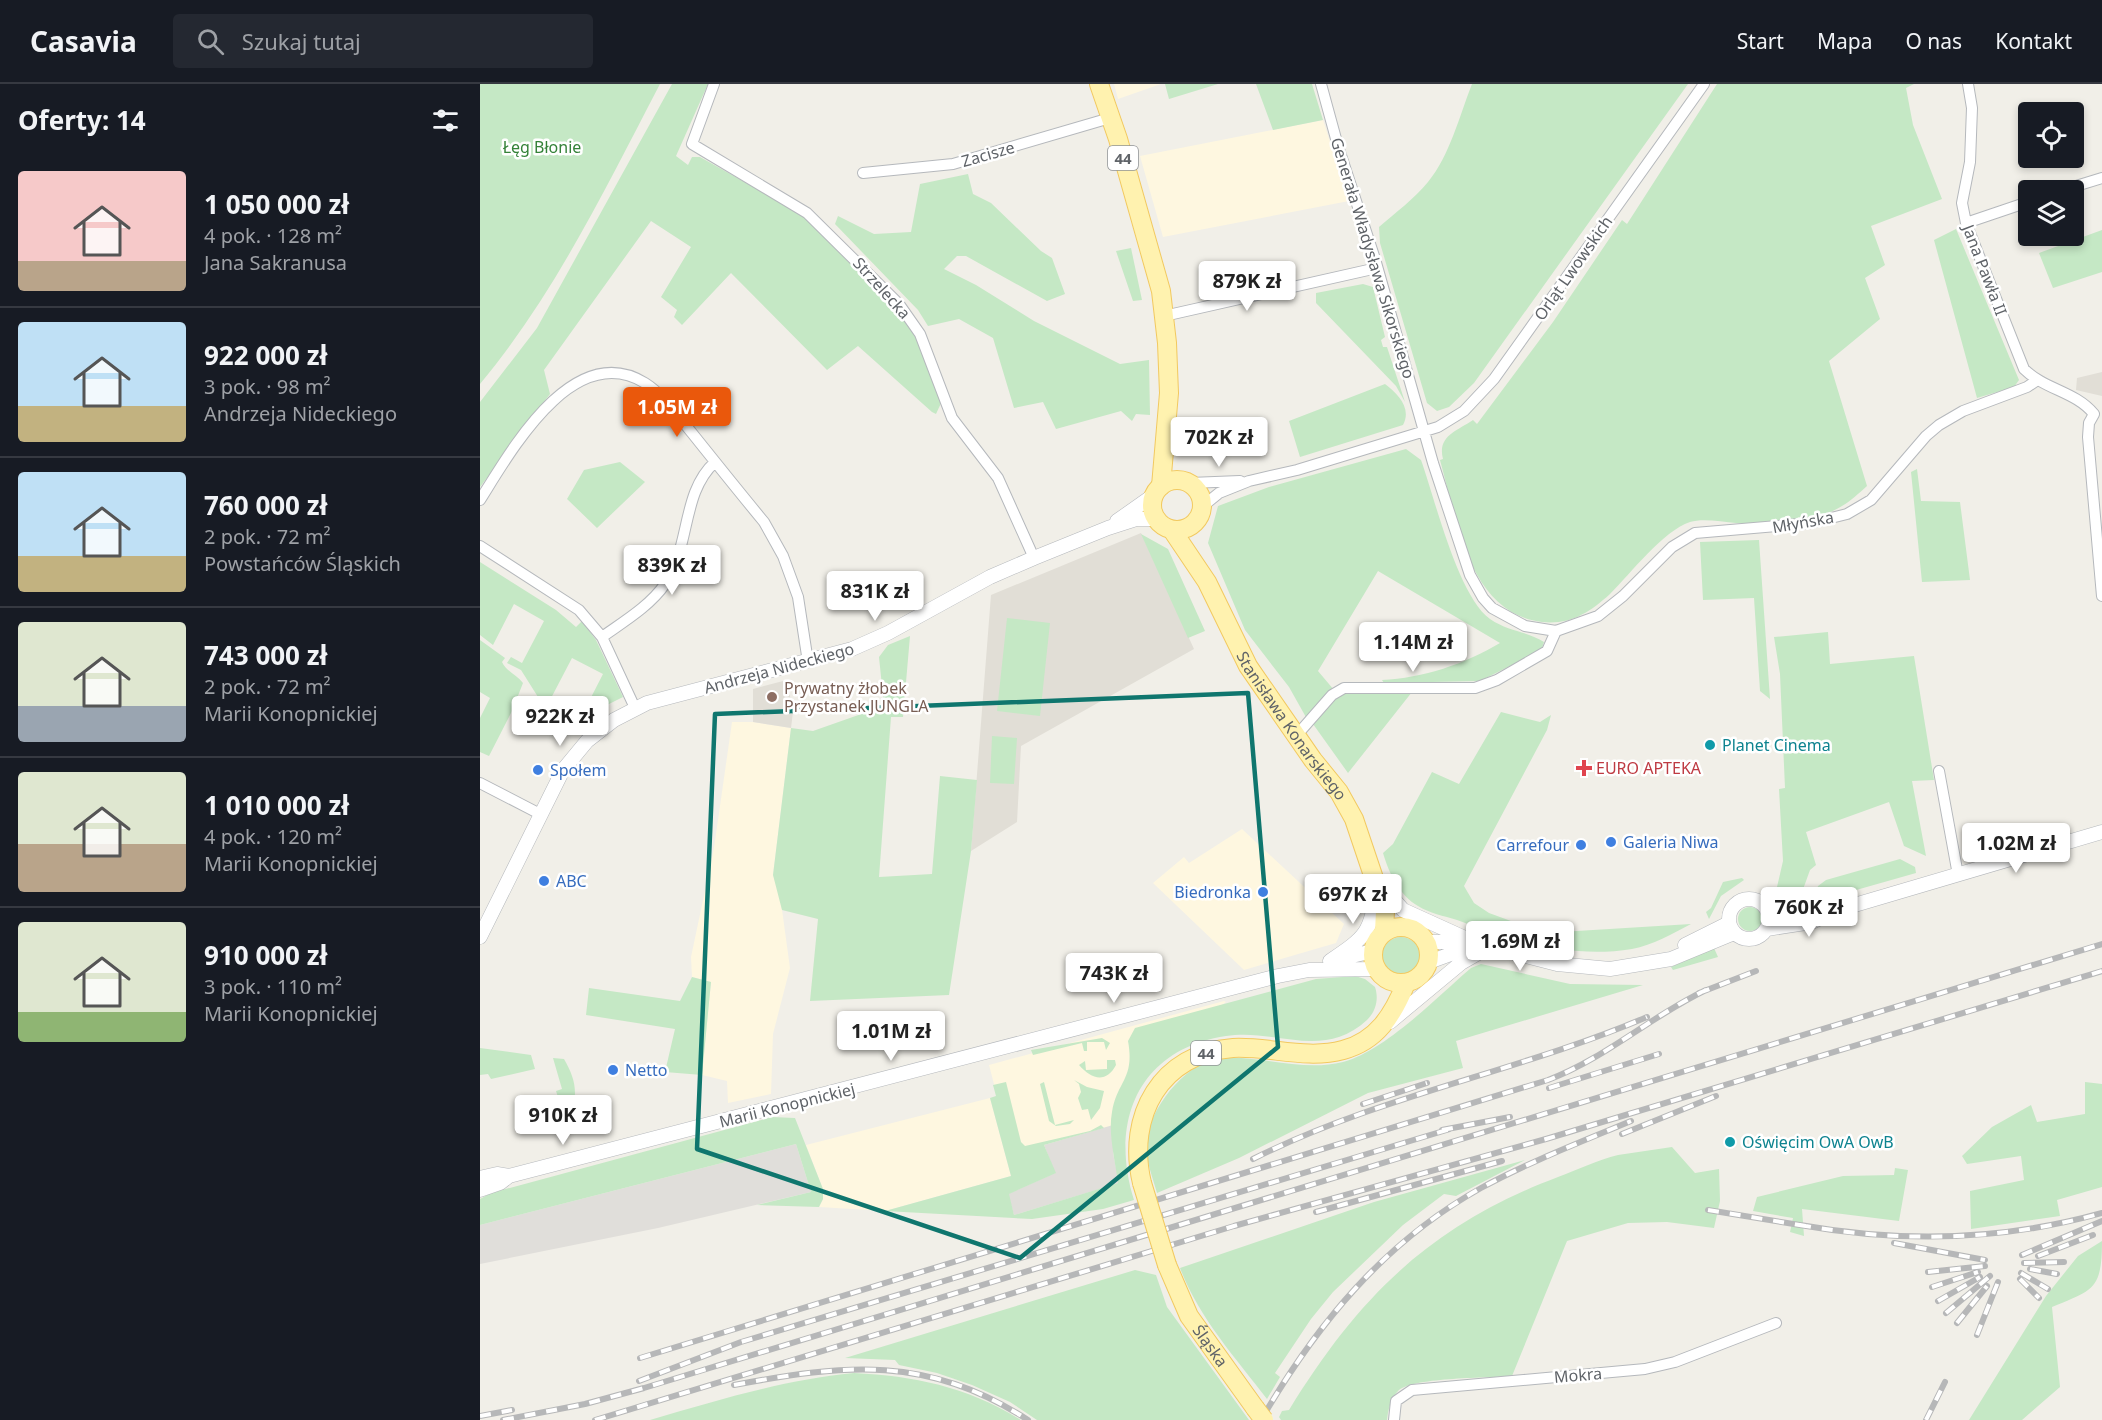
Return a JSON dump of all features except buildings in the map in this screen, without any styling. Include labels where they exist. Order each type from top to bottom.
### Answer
[{"type":"main road","name":"44","points":[[1103,87],[1110,118],[1155,266],[1164,316],[1169,370],[1168,425],[1158,491],[1152,503],[1156,519]]},
{"type":"main road","name":"44","points":[[1168,425],[1174,461],[1186,482],[1199,493],[1203,506]]},
{"type":"main road","points":[[1158,491],[1167,482],[1186,482]]},
{"type":"main road","points":[[1172,530],[1188,528],[1195,523],[1203,506]]},
{"type":"main road","name":"Stanisława Konarskiego","points":[[1156,519],[1172,530],[1207,582],[1248,666],[1296,736],[1339,792],[1359,830],[1379,888],[1384,911],[1384,933]]},
{"type":"main road","name":"Stanisława Konarskiego","points":[[1195,523],[1197,546],[1207,582]]},
{"type":"main road","name":"Stanisława Konarskiego","points":[[1379,888],[1403,927]]},
{"type":"main road","points":[[1364,1041],[1382,1015],[1387,1002],[1379,966],[1384,933],[1403,927],[1413,929],[1427,942],[1429,962]]},
{"type":"main road","name":"44","points":[[1364,1041],[1383,1027],[1406,983],[1421,976],[1429,962]]},
{"type":"main road","points":[[1379,966],[1406,983]]},
{"type":"main road","name":"Śląska","points":[[1260,1414],[1189,1316],[1167,1264],[1142,1183],[1136,1151],[1142,1116],[1152,1095],[1178,1068],[1215,1050],[1253,1048],[1318,1054],[1343,1050],[1364,1041]]},
{"type":"street","name":"Strzelecka","points":[[714,84],[692,144],[807,213],[899,304],[920,334],[952,418],[998,478],[1034,558]]},
{"type":"street","name":"Generała Władysława Sikorskiego","points":[[1321,84],[1425,432]]},
{"type":"street","name":"Orląt Lwowskich","points":[[1203,506],[1219,493],[1249,481],[1425,432],[1464,411],[1494,380],[1704,84]]},
{"type":"street","name":"Jana Pawła II","points":[[1968,84],[1972,108],[1970,162],[1962,203],[1966,223],[2024,369],[2036,381]]},
{"type":"street","name":"Zacisze","points":[[863,173],[953,164],[1110,118]]},
{"type":"street","points":[[2084,184],[2102,178]]},
{"type":"street","points":[[1966,223],[2018,205]]},
{"type":"street","points":[[1164,316],[1377,268]]},
{"type":"street","points":[[480,500],[511,450],[557,396],[577,382],[598,375],[634,378],[653,389],[764,522],[783,556],[798,597],[808,662]]},
{"type":"street","points":[[2036,381],[2075,397],[2098,412],[2089,423],[2088,437],[2102,596]]},
{"type":"street","name":"Młyńska","points":[[1425,432],[1470,575],[1483,598],[1503,615],[1525,626],[1556,631],[1598,616],[1623,596],[1672,547],[1695,533],[1811,523],[1847,513],[1871,500],[1926,435],[1947,419],[2027,387],[2036,381]]},
{"type":"street","points":[[602,637],[635,614],[665,584],[681,547],[693,495],[702,476],[715,462]]},
{"type":"street","name":"Orląt Lwowskich","points":[[1186,482],[1249,481]]},
{"type":"street","name":"Andrzeja Nideckiego","points":[[1108,528],[1158,491]]},
{"type":"street","name":"Andrzeja Nideckiego","points":[[480,937],[556,781],[575,753],[605,726],[635,708],[808,662],[871,642],[973,586],[1034,558],[1136,519],[1156,519]]},
{"type":"street","points":[[480,546],[574,606],[602,637],[635,708]]},
{"type":"street","points":[[1296,736],[1332,695],[1344,688],[1476,688],[1497,680],[1547,651],[1556,631]]},
{"type":"street","points":[[1939,771],[1958,875]]},
{"type":"street","points":[[480,783],[540,814]]},
{"type":"street","points":[[1767,929],[1812,922],[1841,909],[2102,832]]},
{"type":"street","points":[[1379,888],[1403,910],[1477,947]]},
{"type":"street","points":[[1330,961],[1356,945],[1365,935],[1373,917],[1379,888]]},
{"type":"street","points":[[1747,899],[1760,902],[1768,912],[1767,929],[1761,936],[1750,940],[1732,928],[1731,910],[1747,899]]},
{"type":"street","points":[[1768,912],[1801,914],[1841,909]]},
{"type":"street","points":[[1427,942],[1477,947],[1573,967],[1617,968],[1650,962],[1732,928]]},
{"type":"street","points":[[1429,962],[1477,947]]},
{"type":"street","points":[[1383,1027],[1461,963],[1477,947]]},
{"type":"street","name":"Marii Konopnickiej","points":[[480,1190],[500,1183],[509,1176],[1309,970],[1330,961],[1379,966]]},
{"type":"street","name":"Marii Konopnickiej","points":[[1309,970],[1379,966]]},
{"type":"street","name":"Marii Konopnickiej","points":[[480,1178],[497,1174],[509,1176]]},
{"type":"street","name":"Mokra","points":[[1394,1420],[1396,1401],[1412,1390],[1644,1369],[1675,1362],[1776,1323]]},
{"type":"highlighted area","points":[[1248,693],[1278,1047],[1020,1258],[697,1149],[715,714]]},
{"type":"shaded area","points":[[1114,84],[1161,84],[1118,99]]},
{"type":"shaded area","points":[[1323,120],[1349,201],[1163,237],[1140,156]]},
{"type":"shaded area","points":[[2102,372],[2102,396],[2076,390],[2077,378]]},
{"type":"shaded area","points":[[1141,533],[1194,649],[1021,746],[1017,822],[971,851],[991,595]]},
{"type":"shaded area","name":"Prywatny żłobek Przystanek JUNGLA","points":[[787,680],[793,712],[791,728],[753,722],[753,689]]},
{"type":"shaded area","points":[[732,722],[753,722],[791,728],[773,875],[780,895],[790,968],[773,1034],[771,1094],[728,1103],[727,1081],[702,1075],[711,982],[692,977],[691,957],[714,848]]},
{"type":"shaded area","name":"Biedronka","points":[[1242,829],[1344,924],[1336,943],[1244,970],[1153,883],[1184,857],[1189,863]]},
{"type":"shaded area","points":[[1226,1002],[1160,1048],[1113,1125],[1017,1172],[989,1065]]},
{"type":"shaded area","points":[[990,1098],[1011,1176],[885,1211],[819,1207],[823,1199],[823,1189],[806,1145]]},
{"type":"shaded area","points":[[1113,1125],[1113,1153],[1119,1183],[1014,1215],[1008,1194],[1055,1173],[1044,1145]]},
{"type":"shaded area","points":[[796,1144],[811,1192],[658,1228],[480,1264],[480,1225]]},
{"type":"green space","name":"Łęg Błonie","points":[[480,84],[660,84],[556,277],[532,314],[480,384]]},
{"type":"green space","points":[[672,84],[708,84],[676,156],[688,165],[692,157],[700,157],[794,210],[822,230],[913,331],[942,401],[936,414],[858,346],[827,370],[731,273],[682,325],[674,317],[677,310],[661,297],[691,247],[651,221],[544,370],[550,394],[480,487],[480,402],[537,328]]},
{"type":"green space","points":[[1165,84],[1218,84],[1169,99]]},
{"type":"green space","points":[[1256,84],[1312,84],[1323,120],[1273,130]]},
{"type":"green space","points":[[1472,84],[1688,84],[1474,383],[1449,407],[1437,411],[1427,403],[1380,243],[1379,227],[1417,194],[1436,171],[1448,148]]},
{"type":"green space","points":[[1717,84],[1914,84],[1906,88],[1913,125],[1942,199],[1871,226],[1885,265],[1865,278],[1880,319],[1829,361],[1867,486],[1842,506],[1805,520],[1762,523],[1707,520],[1690,522],[1658,543],[1610,594],[1587,612],[1561,622],[1542,622],[1517,615],[1497,601],[1481,582],[1469,559],[1452,508],[1440,460],[1443,459],[1443,445],[1455,431],[1473,420],[1477,424],[1553,322],[1622,220],[1627,224]]},
{"type":"green space","points":[[968,174],[973,194],[991,203],[1041,251],[1052,258],[1065,294],[1047,301],[966,256],[957,256],[944,269],[976,285],[1034,321],[1120,364],[1149,360],[1150,415],[1136,414],[1132,421],[1121,411],[1056,429],[1043,402],[1014,408],[993,338],[959,319],[928,326],[918,310],[835,224],[838,216],[874,234],[911,232],[920,184]]},
{"type":"green space","points":[[1956,229],[2019,380],[2014,387],[1977,398],[1934,240]]},
{"type":"green space","points":[[2102,230],[2102,272],[2053,288],[2039,253],[2058,246],[2084,246],[2084,237]]},
{"type":"green space","points":[[1131,248],[1142,300],[1133,301],[1116,251]]},
{"type":"green space","points":[[1363,284],[1373,287],[1385,337],[1381,340],[1383,347],[1387,347],[1405,402],[1396,386],[1316,303],[1316,293]]},
{"type":"green space","points":[[1385,384],[1395,392],[1405,407],[1403,425],[1300,457],[1289,421]]},
{"type":"green space","points":[[1406,449],[1421,460],[1449,546],[1478,607],[1497,623],[1544,642],[1542,648],[1480,681],[1384,683],[1382,680],[1443,669],[1500,643],[1378,571],[1318,671],[1334,690],[1307,719],[1289,687],[1245,630],[1208,543],[1218,506],[1269,487]]},
{"type":"green space","points":[[620,462],[645,482],[597,528],[567,499],[584,470]]},
{"type":"green space","points":[[1917,469],[1921,501],[1960,502],[1970,580],[1922,582],[1911,472]]},
{"type":"green space","points":[[1141,534],[1168,549],[1205,631],[1188,638]]},
{"type":"green space","points":[[1759,540],[1770,699],[1760,691],[1754,598],[1703,600],[1700,542]]},
{"type":"green space","points":[[480,562],[556,610],[576,627],[582,621],[596,640],[623,697],[605,706],[588,721],[581,717],[603,674],[572,658],[549,702],[538,697],[521,670],[507,663],[511,657],[522,663],[544,621],[514,604],[493,645],[480,635]]},
{"type":"green space","points":[[1007,618],[1050,623],[1040,716],[997,711]]},
{"type":"green space","points":[[1828,632],[1830,664],[1914,656],[1934,780],[1912,781],[1926,856],[1904,846],[1889,802],[1806,832],[1816,865],[1810,870],[1801,895],[1786,894],[1777,887],[1783,861],[1779,789],[1785,788],[1780,674],[1774,637]]},
{"type":"green space","points":[[910,636],[903,717],[891,717],[879,877],[932,874],[940,776],[977,780],[971,851],[949,995],[810,1001],[818,919],[782,910],[773,875],[791,728],[813,731],[884,706],[879,657],[888,645]]},
{"type":"green space","points":[[480,640],[505,658],[502,662],[504,665],[523,683],[512,711],[489,756],[480,752],[480,718],[490,698],[480,692]]},
{"type":"green space","points":[[1351,690],[1412,692],[1348,773],[1313,724],[1336,698]]},
{"type":"green space","points":[[1501,712],[1540,722],[1551,715],[1547,730],[1464,886],[1474,903],[1489,913],[1544,933],[1691,924],[1655,942],[1632,949],[1587,952],[1565,950],[1499,935],[1432,912],[1418,906],[1405,896],[1392,876],[1383,853],[1393,844],[1432,772],[1459,784]]},
{"type":"green space","points":[[992,736],[1017,738],[1014,784],[990,783]]},
{"type":"green space","points":[[1900,859],[1915,867],[1916,873],[1828,898],[1814,897],[1818,886],[1826,880]]},
{"type":"green space","points":[[1742,878],[1744,880],[1721,896],[1709,919],[1706,912],[1711,908],[1723,882]]},
{"type":"green space","points":[[1750,907],[1759,910],[1762,919],[1759,928],[1750,931],[1741,928],[1738,919],[1741,910]]},
{"type":"green space","points":[[1401,937],[1408,938],[1414,943],[1419,949],[1419,963],[1414,969],[1408,974],[1401,975],[1394,974],[1388,969],[1383,963],[1382,956],[1383,949],[1388,943],[1394,938]]},
{"type":"green space","points":[[1714,948],[1718,957],[1673,970],[1671,967]]},
{"type":"green space","points":[[1481,964],[1570,984],[1643,985],[1456,1041],[1463,1068],[1368,1093],[1239,1158],[1157,1193],[1147,1157],[1146,1142],[1151,1122],[1157,1109],[1175,1085],[1198,1066],[1224,1058],[1254,1059],[1298,1065],[1328,1065],[1343,1062],[1376,1047],[1393,1035],[1471,968]]},
{"type":"green space","points":[[1355,976],[1365,979],[1375,987],[1377,1000],[1375,1009],[1367,1020],[1350,1032],[1333,1039],[1316,1041],[1245,1035],[1226,1036],[1196,1044],[1171,1056],[1152,1073],[1138,1093],[1129,1117],[1126,1143],[1127,1171],[1134,1200],[1103,1209],[1032,1219],[885,1211],[1011,1176],[990,1098],[996,1096],[993,1085],[1006,1082],[1021,1142],[1025,1146],[1090,1131],[1101,1125],[1104,1128],[1044,1145],[1056,1173],[1009,1194],[1014,1215],[1118,1183],[1111,1138],[1111,1120],[1114,1102],[1129,1064],[1128,1041],[1135,1028],[1316,979]]},
{"type":"green space","points":[[692,977],[711,982],[702,1075],[665,1072],[675,1029],[586,1015],[589,988],[680,1001]]},
{"type":"green space","points":[[1102,1038],[1110,1043],[1106,1050],[1104,1042],[1087,1042],[1087,1051],[1084,1051],[1082,1043],[1033,1055],[1031,1050]]},
{"type":"green space","points":[[480,1048],[531,1055],[535,1069],[491,1079],[488,1074],[480,1075]]},
{"type":"green space","points":[[553,1058],[564,1059],[575,1088],[573,1107],[557,1120],[554,1109],[561,1106],[556,1091],[562,1089]]},
{"type":"green space","points":[[1107,1060],[1115,1060],[1116,1065],[1108,1075],[1103,1077],[1088,1074],[1079,1065],[1085,1061],[1086,1070],[1107,1069]]},
{"type":"green space","points":[[1074,1080],[1087,1087],[1104,1091],[1100,1108],[1091,1120],[1088,1109],[1082,1110],[1078,1098],[1081,1092],[1079,1084]]},
{"type":"green space","points":[[1044,1082],[1055,1125],[1074,1120],[1070,1124],[1056,1126],[1049,1121],[1040,1084]]},
{"type":"green space","points":[[2085,1082],[2102,1084],[2102,1187],[2057,1200],[2060,1216],[1971,1229],[1970,1191],[2024,1180],[2021,1156],[1967,1164],[1962,1156],[1992,1127],[2031,1105],[2037,1122],[2085,1114]]},
{"type":"green space","points":[[772,1117],[795,1118],[823,1189],[823,1199],[819,1207],[757,1205],[811,1192],[796,1144],[480,1225],[480,1199],[491,1193]]},
{"type":"green space","points":[[1672,1147],[1695,1173],[1719,1169],[1720,1201],[1714,1228],[1667,1222],[1628,1223],[1567,1241],[1512,1376],[1436,1380],[1408,1386],[1399,1390],[1394,1396],[1387,1420],[1281,1420],[1279,1417],[1282,1411],[1289,1410],[1315,1369],[1371,1299],[1402,1269],[1436,1242],[1472,1218],[1513,1196],[1595,1162],[1618,1155]]},
{"type":"green space","points":[[1525,1160],[1456,1196],[1444,1194],[1403,1225],[1333,1292],[1311,1319],[1275,1373],[1280,1377],[1267,1399],[1207,1320],[1180,1268],[1374,1202]]},
{"type":"green space","points":[[1895,1168],[1908,1170],[1899,1221],[1802,1209],[1804,1236],[1790,1232],[1793,1218],[1753,1211],[1757,1197],[1843,1176],[1894,1175]]},
{"type":"green space","points":[[2102,1241],[2100,1270],[2092,1286],[2086,1292],[2052,1307],[2060,1387],[2022,1420],[1969,1420],[2046,1296],[2078,1256]]},
{"type":"green space","points":[[1135,1270],[1156,1275],[1167,1307],[1249,1420],[1037,1420],[1010,1402],[937,1373],[899,1365],[895,1360],[845,1358]]},
{"type":"green space","points":[[854,1373],[920,1380],[940,1385],[981,1399],[1021,1420],[650,1420],[726,1398],[802,1380]]},
{"type":"railway","points":[[503,1420],[585,1404],[644,1388],[2102,944]]},
{"type":"railway","points":[[1699,993],[1756,971]]},
{"type":"railway","points":[[595,1420],[1234,1226],[1546,1139],[2102,971]]},
{"type":"railway","points":[[640,1358],[1548,1080],[1609,1049],[1666,1012],[1706,990]]},
{"type":"railway","points":[[1253,1159],[1349,1118],[1549,1054],[1647,1017]]},
{"type":"railway","points":[[1549,1088],[1659,1054]]},
{"type":"railway","points":[[1363,1104],[1427,1083]]},
{"type":"railway","points":[[1622,1134],[1716,1096]]},
{"type":"railway","points":[[1442,1130],[1510,1117]]},
{"type":"railway","points":[[1261,1420],[1282,1385],[1329,1319],[1383,1260],[1413,1234],[1481,1188],[1631,1121]]},
{"type":"railway","points":[[639,1381],[741,1342],[1450,1129]]},
{"type":"railway","points":[[1316,1212],[1502,1161]]},
{"type":"railway","points":[[1708,1210],[1806,1226]]},
{"type":"railway","points":[[1800,1225],[1876,1235],[1952,1236],[2027,1229],[2102,1213]]},
{"type":"railway","points":[[2022,1255],[2102,1221]]},
{"type":"railway","points":[[2038,1256],[2093,1235]]},
{"type":"railway","points":[[1894,1243],[1985,1260]]},
{"type":"railway","points":[[2024,1263],[2064,1262]]},
{"type":"railway","points":[[1928,1272],[1985,1266]]},
{"type":"railway","points":[[2030,1269],[2057,1274]]},
{"type":"railway","points":[[1932,1287],[1978,1272]]},
{"type":"railway","points":[[2021,1273],[2048,1289]]},
{"type":"railway","points":[[1946,1313],[1990,1276]]},
{"type":"railway","points":[[1938,1301],[1980,1277]]},
{"type":"railway","points":[[2020,1279],[2039,1298]]},
{"type":"railway","points":[[1977,1335],[1998,1282]]},
{"type":"railway","points":[[1957,1323],[1987,1286]]},
{"type":"railway","points":[[734,1385],[813,1372],[885,1370],[920,1375],[955,1384],[991,1399],[1028,1420]]},
{"type":"railway","points":[[1926,1420],[1945,1382]]},
{"type":"railway","points":[[480,1416],[512,1410]]},
{"type":"place","name":"Prywatny żłobek Przystanek JUNGLA","points":[[772,697]]},
{"type":"place","name":"Planet Cinema","points":[[1710,745]]},
{"type":"place","name":"EURO APTEKA","points":[[1584,768]]},
{"type":"place","name":"Społem","points":[[538,770]]},
{"type":"place","name":"Galeria Niwa","points":[[1611,842]]},
{"type":"place","name":"Carrefour","points":[[1581,845]]},
{"type":"place","name":"ABC","points":[[544,881]]},
{"type":"place","name":"Biedronka","points":[[1263,892]]},
{"type":"place","name":"Netto","points":[[613,1070]]},
{"type":"place","name":"Oświęcim OwA OwB","points":[[1730,1142]]}]
